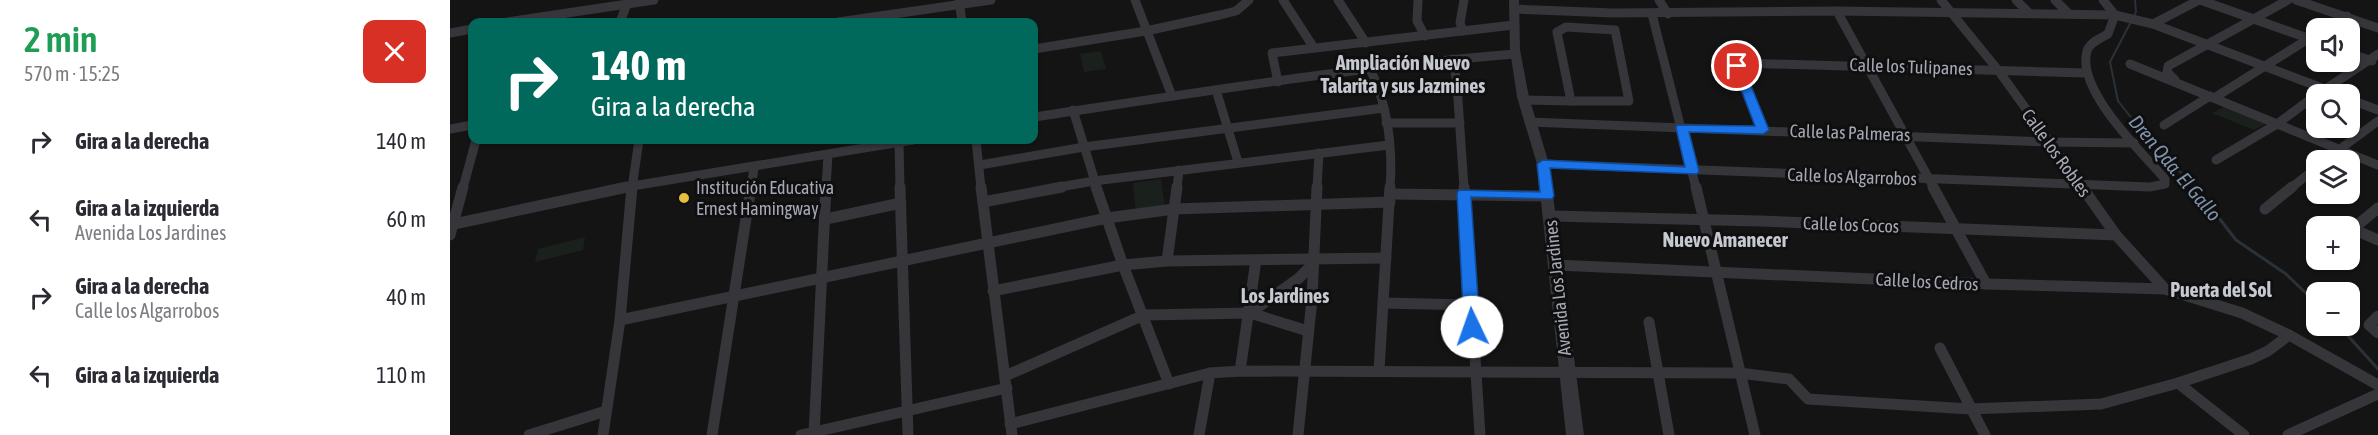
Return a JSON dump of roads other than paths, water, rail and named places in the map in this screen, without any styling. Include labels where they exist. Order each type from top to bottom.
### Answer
[{"type":"street","points":[[533,18],[614,3],[627,4],[654,0]]},
{"type":"street","points":[[862,18],[959,2],[991,0]]},
{"type":"street","points":[[1135,0],[1172,96]]},
{"type":"street","points":[[1038,48],[1146,31],[1236,11],[1249,0]]},
{"type":"street","points":[[1283,0],[1314,48]]},
{"type":"street","points":[[1338,0],[1366,43]]},
{"type":"street","points":[[1418,0],[1417,21],[1425,36]]},
{"type":"street","points":[[1463,31],[1460,23],[1464,0]]},
{"type":"street","points":[[1659,0],[1668,14]]},
{"type":"street","points":[[1828,0],[1838,13],[1868,66],[1986,284]]},
{"type":"street","points":[[1902,0],[1911,12]]},
{"type":"street","name":"Calle los Robles","points":[[1941,0],[1998,70],[2047,142],[2116,235],[2165,289]]},
{"type":"street","points":[[2016,0],[2028,12]]},
{"type":"street","points":[[2055,0],[2068,13]]},
{"type":"street","points":[[2103,0],[2115,15]]},
{"type":"street","points":[[2153,24],[2200,0],[2306,36]]},
{"type":"street","points":[[2175,81],[2167,72],[2168,66],[2288,0]]},
{"type":"street","points":[[2296,0],[2378,28]]},
{"type":"street","points":[[959,2],[961,18]]},
{"type":"street","points":[[622,18],[627,4]]},
{"type":"street","points":[[1514,4],[1652,14],[2028,12],[2115,15],[2153,24],[2264,67],[2306,87]]},
{"type":"street","name":"Avenida Los Jardines","points":[[1514,4],[1515,54],[1523,100],[1543,164],[1551,216],[1575,435]]},
{"type":"street","points":[[1652,14],[1682,128],[1755,435]]},
{"type":"street","points":[[2115,15],[2108,33],[2094,42],[2087,50],[2086,73],[2097,99],[2134,143]]},
{"type":"street","points":[[1278,82],[1272,53],[1514,26]]},
{"type":"street","points":[[1523,100],[1571,101],[1629,101],[1615,30],[1566,27],[1557,32],[1571,101]]},
{"type":"street","points":[[450,33],[468,30]]},
{"type":"street","points":[[2164,125],[2306,43]]},
{"type":"street","points":[[1038,116],[1453,59],[1515,54]]},
{"type":"street","points":[[2335,84],[2374,62],[2378,54]]},
{"type":"street","points":[[1453,59],[1460,123],[1480,435]]},
{"type":"street","name":"Calle los Tulipanes","points":[[1763,130],[1738,65],[1748,62],[2086,73]]},
{"type":"street","points":[[2130,64],[2378,165]]},
{"type":"street","points":[[1371,71],[1381,92],[1392,162],[1379,370]]},
{"type":"street","points":[[1216,90],[1238,162]]},
{"type":"street","points":[[2216,160],[2277,124],[2306,103]]},
{"type":"street","points":[[2360,103],[2378,110]]},
{"type":"street","points":[[980,165],[1084,147],[1384,108]]},
{"type":"street","points":[[1073,110],[1094,181],[1123,265],[1169,384]]},
{"type":"street","points":[[2340,149],[2378,121]]},
{"type":"street","name":"Calle las Palmeras","points":[[1529,122],[2047,142],[2134,143]]},
{"type":"street","points":[[1386,123],[1460,123]]},
{"type":"street","points":[[450,129],[468,126]]},
{"type":"street","name":"Calle los Algarrobos","points":[[1543,164],[1929,180],[2162,186],[2165,184],[2165,179],[2134,143]]},
{"type":"street","points":[[450,235],[475,144]]},
{"type":"street","points":[[603,435],[620,320],[632,186],[638,144]]},
{"type":"street","points":[[454,224],[632,186],[754,168],[888,144]]},
{"type":"street","points":[[899,144],[908,435]]},
{"type":"street","points":[[977,144],[986,244],[1011,430],[1210,373],[1240,371],[1739,373],[1789,379],[1808,399],[1970,409],[2101,404],[2178,383],[2251,359],[2268,351],[2289,335]]},
{"type":"street","points":[[983,202],[1094,181],[1389,145]]},
{"type":"street","points":[[1298,435],[1306,370],[1319,153]]},
{"type":"street","points":[[828,155],[823,278],[810,434],[907,411],[1006,382],[1144,315],[1250,313],[1308,331]]},
{"type":"street","points":[[712,435],[754,168]]},
{"type":"street","points":[[1167,261],[1179,170]]},
{"type":"street","points":[[2265,209],[2306,176]]},
{"type":"street","points":[[620,320],[1107,218],[1174,209],[1317,205],[1464,193],[1548,196]]},
{"type":"street","points":[[826,219],[901,203]]},
{"type":"street","points":[[2360,223],[2378,208]]},
{"type":"street","name":"Calle los Cocos","points":[[1551,216],[2116,235]]},
{"type":"street","points":[[2360,233],[2378,240]]},
{"type":"street","points":[[993,291],[1123,265],[1167,261],[1314,262],[1386,258]]},
{"type":"street","points":[[1240,371],[1257,260]]},
{"type":"street","points":[[1250,313],[1299,278],[1314,262]]},
{"type":"street","name":"Calle los Cedros","points":[[1556,265],[1986,284],[2165,289],[2242,313],[2289,335],[2378,385]]},
{"type":"street","points":[[1383,303],[1471,304]]},
{"type":"street","points":[[2378,316],[2369,325],[2378,333]]},
{"type":"street","points":[[1649,322],[1669,435]]},
{"type":"street","points":[[1940,348],[1985,435]]},
{"type":"street","points":[[1199,435],[1210,373]]},
{"type":"street","points":[[2178,383],[2244,435]]},
{"type":"street","points":[[2288,435],[2378,394]]},
{"type":"street","points":[[529,435],[606,411]]},
{"type":"waterway","name":"Dren Qda. El Gallo","points":[[2135,0],[2136,12],[2110,62],[2118,101],[2149,140],[2196,188]]},
{"type":"waterway","name":"Dren Qda. El Gallo","points":[[2195,187],[2236,240],[2286,274],[2306,293]]},
{"type":"waterway","name":"Dren Qda. El Gallo","points":[[2348,336],[2378,369]]},
{"type":"place","name":"Institución Educativa Ernest Hamingway","points":[[684,198]]},
{"type":"district","name":"Ampliación Nuevo Talarita y sus Jazmines","points":[[1403,74]]},
{"type":"district","name":"Nuevo Amanecer","points":[[1725,240]]},
{"type":"district","name":"Puerta del Sol","points":[[2221,290]]},
{"type":"district","name":"Los Jardines","points":[[1285,296]]}]
